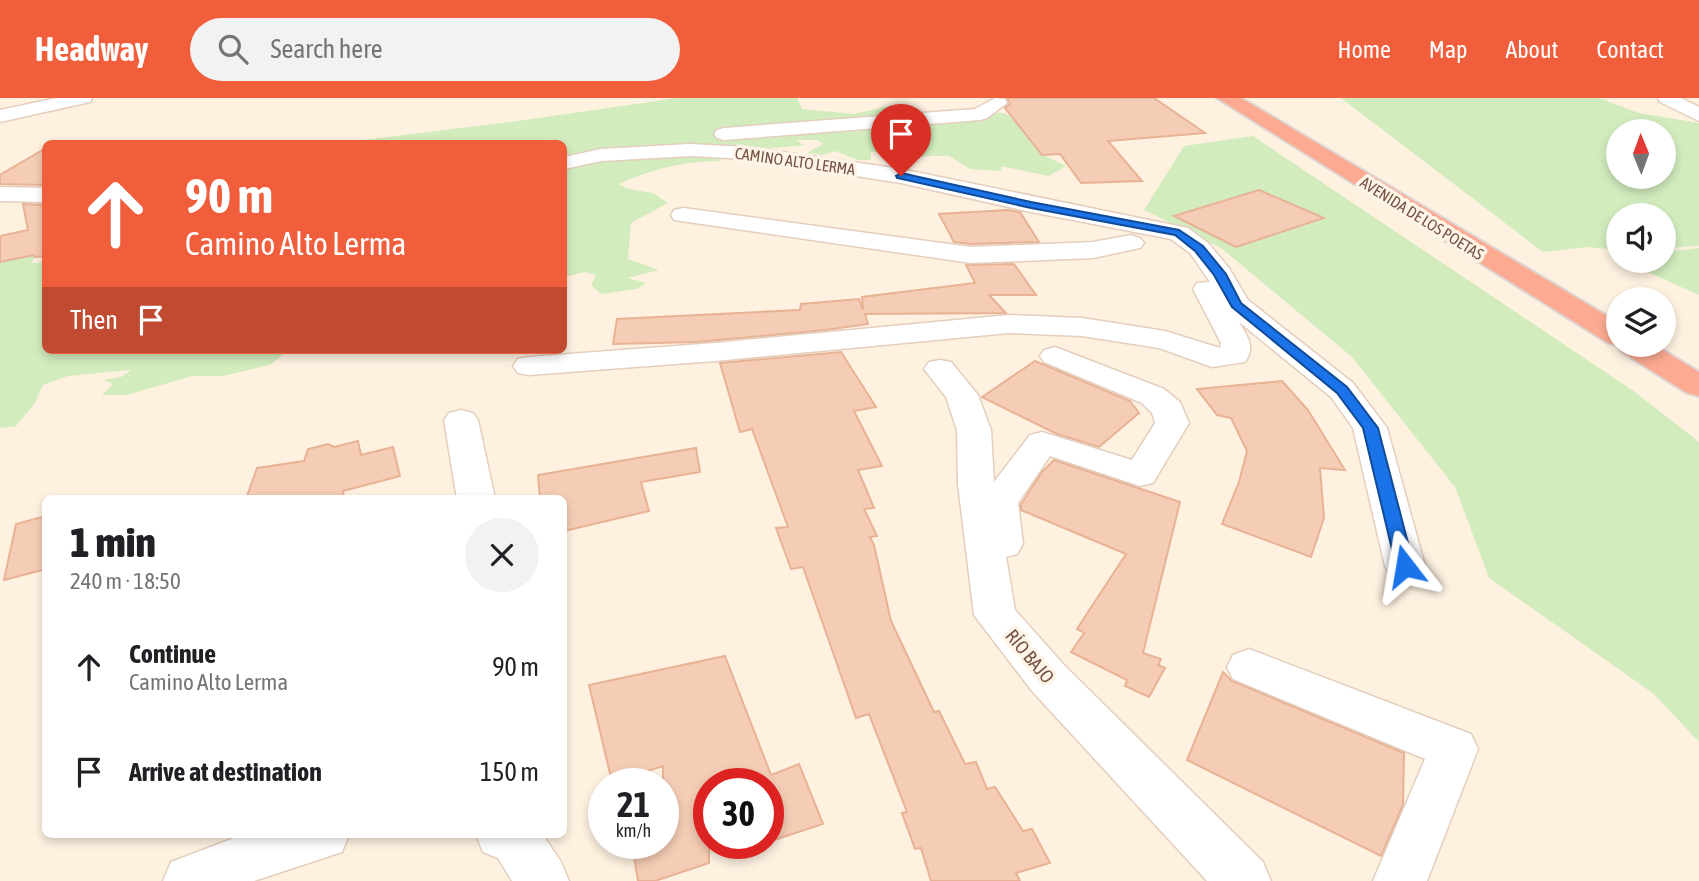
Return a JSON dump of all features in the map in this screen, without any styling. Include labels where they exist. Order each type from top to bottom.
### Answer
[{"type":"highway","name":"AVENIDA DE LOS POETAS","points":[[1227,98],[1606,328]]},
{"type":"highway","name":"AVENIDA DE LOS POETAS","points":[[1256,98],[1606,306]]},
{"type":"highway","points":[[1676,348],[1699,362]]},
{"type":"highway","points":[[1652,357],[1699,386]]},
{"type":"street","points":[[0,116],[83,98]]},
{"type":"street","points":[[1667,98],[1699,115]]},
{"type":"street","points":[[567,152],[634,142],[980,114],[998,103]]},
{"type":"street","name":"CAMINO ALTO LERMA","points":[[567,162],[601,155],[690,150],[748,153],[926,180],[1031,205],[1179,233],[1199,248],[1220,274],[1236,305],[1342,390],[1370,428],[1405,566]]},
{"type":"street","points":[[0,194],[42,195]]},
{"type":"street","points":[[529,366],[716,352],[1009,324],[1082,327],[1165,340],[1212,358],[1234,356],[1236,342],[1207,289],[1182,263],[1131,243],[1056,228],[1032,214],[1031,205]]},
{"type":"street","points":[[683,215],[971,255],[1093,250],[1131,243]]},
{"type":"street","points":[[988,569],[1004,555],[999,502],[1042,442],[1140,475],[1172,423],[1168,409],[1153,396],[1055,356]]},
{"type":"street","name":"RÍO BAJO","points":[[940,369],[962,395],[974,430],[976,484],[995,615],[1048,678],[1244,881]]},
{"type":"street","points":[[461,420],[475,495]]},
{"type":"street","points":[[1249,667],[1454,749],[1400,881]]},
{"type":"street","points":[[190,881],[252,869],[317,838]]},
{"type":"green space","points":[[677,98],[797,98],[802,109],[854,114],[893,105],[901,107],[870,120],[981,112],[1004,113],[1014,118],[1043,155],[1066,166],[1049,176],[1001,166],[1002,171],[970,169],[949,156],[924,156],[899,166],[889,161],[902,155],[871,152],[871,160],[858,160],[835,151],[824,155],[807,153],[823,144],[817,140],[796,140],[804,145],[747,150],[719,161],[680,165],[642,174],[619,184],[628,189],[653,193],[668,203],[631,223],[628,259],[659,270],[628,278],[646,283],[637,289],[601,294],[591,285],[596,275],[585,272],[567,276],[567,140],[362,140]]},
{"type":"green space","points":[[1341,98],[1599,98],[1639,113],[1675,119],[1606,119],[1606,189],[1676,189],[1676,119],[1699,123],[1699,246],[1676,247],[1676,203],[1606,203],[1606,249],[1587,247],[1543,252]]},
{"type":"green space","points":[[1253,136],[1635,392],[1699,442],[1699,742],[1654,694],[1489,578],[1455,487],[1352,357],[1221,248],[1144,210],[1184,146]]},
{"type":"green space","points":[[1699,248],[1699,295],[1650,273],[1676,273],[1676,251]]},
{"type":"green space","points":[[36,253],[32,263],[42,262],[42,354],[284,354],[270,365],[223,376],[192,376],[127,395],[102,395],[113,384],[104,380],[121,377],[131,370],[68,376],[43,385],[35,403],[16,426],[0,428],[0,257]]},
{"type":"building","points":[[1007,98],[1154,98],[1205,133],[1108,141],[1142,181],[1081,183],[1060,154],[1042,155],[1005,108],[1010,104]]},
{"type":"building","points":[[42,150],[42,185],[0,184],[0,175]]},
{"type":"building","points":[[1259,190],[1324,218],[1236,247],[1174,216]]},
{"type":"building","points":[[23,204],[42,205],[42,256],[34,255],[0,262],[0,236],[28,230]]},
{"type":"building","points":[[1008,210],[1020,212],[1039,242],[954,242],[939,214]]},
{"type":"building","points":[[1014,264],[1036,295],[989,295],[1006,313],[865,314],[868,324],[826,330],[697,342],[613,344],[617,319],[800,310],[801,304],[859,299],[863,310],[862,297],[975,283],[966,265]]},
{"type":"building","points":[[841,352],[876,407],[854,411],[882,466],[858,470],[874,508],[864,509],[877,536],[870,537],[891,621],[934,712],[939,711],[965,764],[976,762],[987,789],[995,787],[1023,831],[1032,829],[1050,863],[1016,873],[1020,881],[931,881],[921,848],[915,849],[902,813],[907,812],[869,714],[856,718],[803,567],[791,569],[776,528],[788,527],[752,429],[740,432],[720,363]]},
{"type":"building","points":[[1035,361],[1130,401],[1139,413],[1099,447],[1057,434],[982,397]]},
{"type":"building","points":[[1282,381],[1308,410],[1345,470],[1320,468],[1324,518],[1311,557],[1222,524],[1239,482],[1247,451],[1231,418],[1217,415],[1197,389]]},
{"type":"building","points":[[358,441],[361,455],[393,447],[400,476],[343,491],[344,495],[247,495],[257,468],[304,461],[308,449],[328,444],[334,447]]},
{"type":"building","points":[[696,448],[700,472],[641,482],[649,511],[567,530],[567,495],[540,495],[538,475]]},
{"type":"building","points":[[1054,460],[1180,502],[1143,653],[1161,659],[1158,665],[1165,668],[1149,697],[1125,686],[1127,680],[1071,652],[1084,633],[1077,629],[1126,554],[1021,510],[1021,504],[1042,472]]},
{"type":"building","points":[[42,517],[42,570],[4,580],[16,524]]},
{"type":"building","points":[[725,656],[768,768],[693,768],[693,859],[709,859],[709,863],[655,881],[638,881],[634,859],[679,859],[679,768],[609,768],[589,685]]},
{"type":"building","points":[[1223,672],[1232,681],[1404,753],[1403,805],[1381,856],[1187,760]]},
{"type":"building","points":[[799,764],[823,824],[784,837],[784,770]]},
{"type":"route","points":[[901,176],[1031,205],[1179,233],[1199,248],[1220,274],[1236,305],[1342,390],[1370,428],[1405,566]]}]
